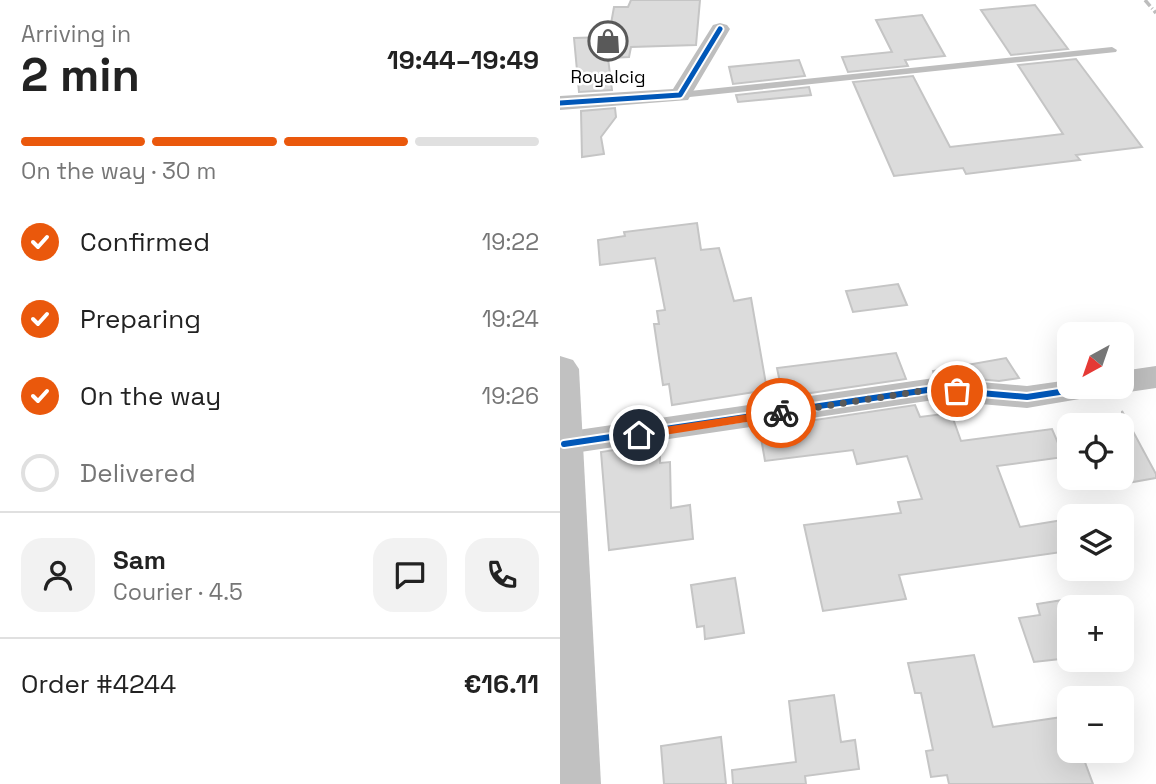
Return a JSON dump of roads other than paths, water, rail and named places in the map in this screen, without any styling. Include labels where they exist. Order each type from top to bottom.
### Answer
[{"type":"main road","points":[[560,369],[564,444],[570,772]]},
{"type":"street","points":[[560,103],[680,94],[720,29]]},
{"type":"street","points":[[1134,380],[1156,377]]},
{"type":"street","points":[[564,444],[934,389],[1027,397],[1057,392]]},
{"type":"lane","points":[[680,94],[1112,50]]},
{"type":"railway","points":[[1145,0],[1156,13]]},
{"type":"place","name":"Royalcig","points":[[608,41]]}]
